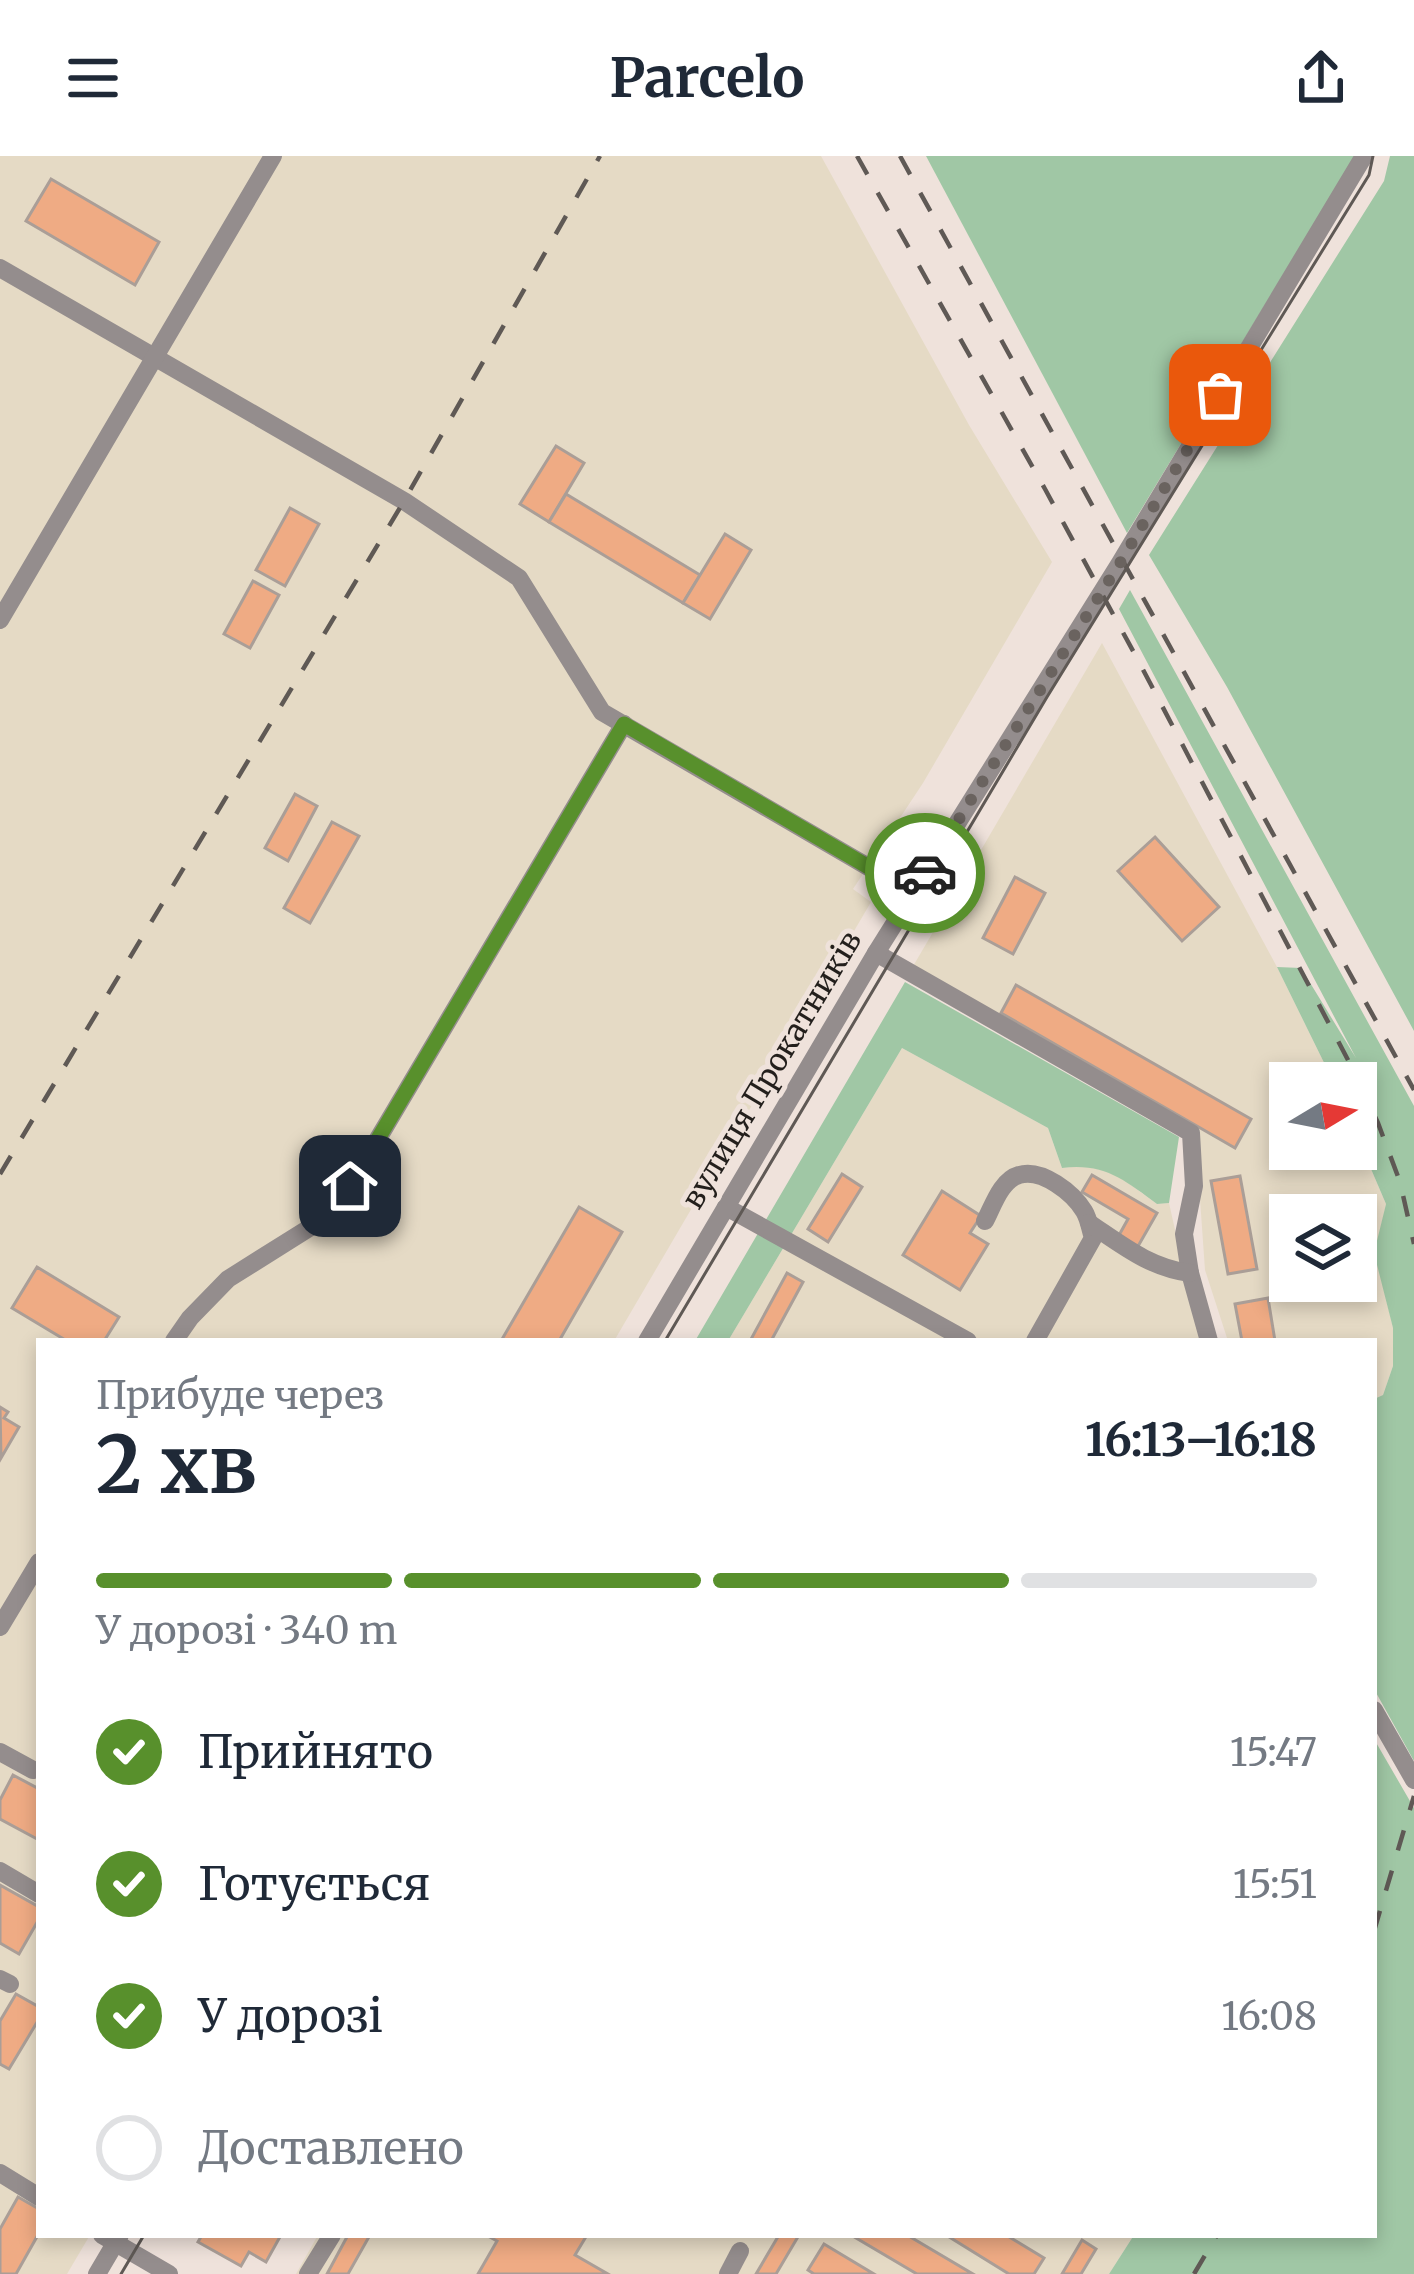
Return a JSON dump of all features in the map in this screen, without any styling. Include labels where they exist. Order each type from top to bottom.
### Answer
[{"type":"street","points":[[0,620],[273,156]]},
{"type":"street","name":"вулиця Прокатників","points":[[649,1338],[876,953],[1120,563],[1364,156]]},
{"type":"street","points":[[0,268],[404,501],[519,578],[602,712],[913,893]]},
{"type":"street","points":[[176,1338],[228,1279],[314,1226],[350,1186],[624,724]]},
{"type":"street","points":[[876,953],[1191,1133],[1194,1186],[1184,1234],[1208,1338]]},
{"type":"street","points":[[985,1221],[1003,1187],[1018,1175],[1034,1175],[1061,1187],[1087,1215],[1093,1238],[1037,1338]]},
{"type":"street","points":[[726,1207],[963,1338]]},
{"type":"street","points":[[1089,1223],[1157,1267],[1190,1273]]},
{"type":"street","points":[[0,1627],[33,1584]]},
{"type":"street","points":[[1377,1715],[1414,1780]]},
{"type":"street","points":[[0,1752],[33,1771]]},
{"type":"street","points":[[0,1871],[36,1892]]},
{"type":"street","points":[[0,2173],[36,2195]]},
{"type":"street","points":[[98,2274],[113,2238],[169,2274]]},
{"type":"street","points":[[308,2274],[330,2238]]},
{"type":"street","points":[[728,2274],[740,2251]]},
{"type":"shaded area","points":[[0,156],[821,156],[969,425],[1052,562],[923,783],[853,889],[871,902],[616,1338],[36,1338],[36,2238],[88,2238],[67,2274],[0,2274]]},
{"type":"shaded area","points":[[1102,643],[1324,1062],[1269,1062],[1269,1170],[1371,1170],[1386,1204],[1377,1244],[1377,1194],[1269,1194],[1269,1302],[1377,1302],[1377,1261],[1393,1328],[1393,1366],[1383,1395],[1377,1398],[1377,1338],[1227,1338],[1205,1270],[1195,1128],[912,968]]},
{"type":"shaded area","points":[[902,1048],[1048,1128],[1062,1168],[1086,1165],[1117,1175],[1157,1204],[1169,1203],[1199,1338],[730,1338]]},
{"type":"shaded area","points":[[316,2238],[1132,2238],[1109,2274],[296,2274]]},
{"type":"green space","points":[[926,156],[1355,156],[1127,533]]},
{"type":"green space","points":[[1390,156],[1414,156],[1414,1031],[1227,687],[1149,555],[1384,181]]},
{"type":"green space","points":[[1130,590],[1414,1106],[1414,1761],[1377,1694],[1377,1398],[1383,1395],[1393,1366],[1393,1328],[1377,1265],[1386,1204],[1371,1170],[1377,1170],[1377,1062],[1324,1062],[1277,967],[1301,968],[1356,1058],[1119,609]]},
{"type":"green space","points":[[905,982],[1179,1137],[1169,1203],[1157,1204],[1102,1171],[1062,1168],[1048,1128],[902,1048],[730,1338],[697,1338]]},
{"type":"green space","points":[[1377,1744],[1414,1808],[1414,2274],[1109,2274],[1132,2238],[1377,2238]]},
{"type":"building","points":[[51,179],[159,242],[135,285],[26,221]]},
{"type":"building","points":[[556,446],[584,463],[549,522],[520,504]]},
{"type":"building","points":[[566,494],[700,575],[683,603],[549,522]]},
{"type":"building","points":[[290,508],[319,524],[285,586],[256,570]]},
{"type":"building","points":[[725,534],[751,550],[710,619],[683,603]]},
{"type":"building","points":[[253,581],[279,595],[250,648],[224,634]]},
{"type":"building","points":[[295,794],[317,806],[288,861],[265,848]]},
{"type":"building","points":[[332,822],[359,836],[310,923],[284,908]]},
{"type":"building","points":[[1155,837],[1219,907],[1182,941],[1118,871]]},
{"type":"building","points":[[1015,877],[1045,893],[1013,954],[983,938]]},
{"type":"building","points":[[1016,985],[1251,1119],[1235,1148],[1001,1013]]},
{"type":"building","points":[[842,1174],[862,1187],[828,1242],[808,1229]]},
{"type":"building","points":[[1092,1175],[1157,1213],[1137,1248],[1118,1237],[1128,1219],[1082,1192]]},
{"type":"building","points":[[1240,1176],[1257,1269],[1228,1274],[1211,1181]]},
{"type":"building","points":[[942,1191],[981,1216],[970,1233],[988,1244],[960,1290],[903,1255]]},
{"type":"building","points":[[579,1207],[622,1232],[561,1338],[503,1338]]},
{"type":"building","points":[[37,1267],[119,1317],[106,1338],[62,1338],[12,1308]]},
{"type":"building","points":[[787,1273],[803,1282],[773,1338],[752,1338]]},
{"type":"building","points":[[1268,1298],[1275,1338],[1241,1338],[1235,1304]]},
{"type":"building","points":[[0,1407],[8,1412],[4,1418],[19,1427],[1,1458]]},
{"type":"building","points":[[13,1775],[36,1787],[36,1838],[0,1819],[0,1800]]},
{"type":"building","points":[[0,1885],[36,1905],[36,1924],[19,1954],[0,1943]]},
{"type":"building","points":[[16,1994],[36,2005],[36,2024],[9,2069],[0,2064],[0,2021]]},
{"type":"building","points":[[18,2197],[36,2207],[36,2238],[16,2274],[0,2274],[0,2229]]},
{"type":"building","points":[[200,2238],[279,2238],[266,2262],[249,2252],[241,2266],[198,2242]]},
{"type":"building","points":[[346,2238],[368,2238],[348,2274],[327,2274]]},
{"type":"building","points":[[492,2238],[585,2238],[575,2255],[608,2274],[478,2274],[497,2241]]},
{"type":"building","points":[[777,2238],[797,2238],[776,2274],[756,2274]]},
{"type":"building","points":[[856,2238],[912,2238],[973,2274],[917,2274]]},
{"type":"building","points":[[951,2238],[1011,2238],[1044,2258],[1034,2274],[1009,2274]]},
{"type":"building","points":[[1082,2240],[1096,2249],[1081,2274],[1062,2274]]},
{"type":"building","points":[[824,2244],[874,2274],[814,2274],[808,2270]]},
{"type":"tram line","points":[[667,1338],[1047,697],[1369,175],[1373,156]]},
{"type":"tram line","points":[[121,2274],[142,2238]]},
{"type":"railway","points":[[0,1174],[404,501],[600,156]]},
{"type":"railway","points":[[857,156],[1139,662],[1348,1060],[1400,1182],[1414,1244]]},
{"type":"railway","points":[[900,156],[1414,1090]]},
{"type":"railway","points":[[1377,1921],[1414,1796]]},
{"type":"railway","points":[[1194,2274],[1215,2238]]},
{"type":"way so far","points":[[925,873],[1220,395]]},
{"type":"route","points":[[350,1186],[624,724],[913,893],[925,873]]}]
